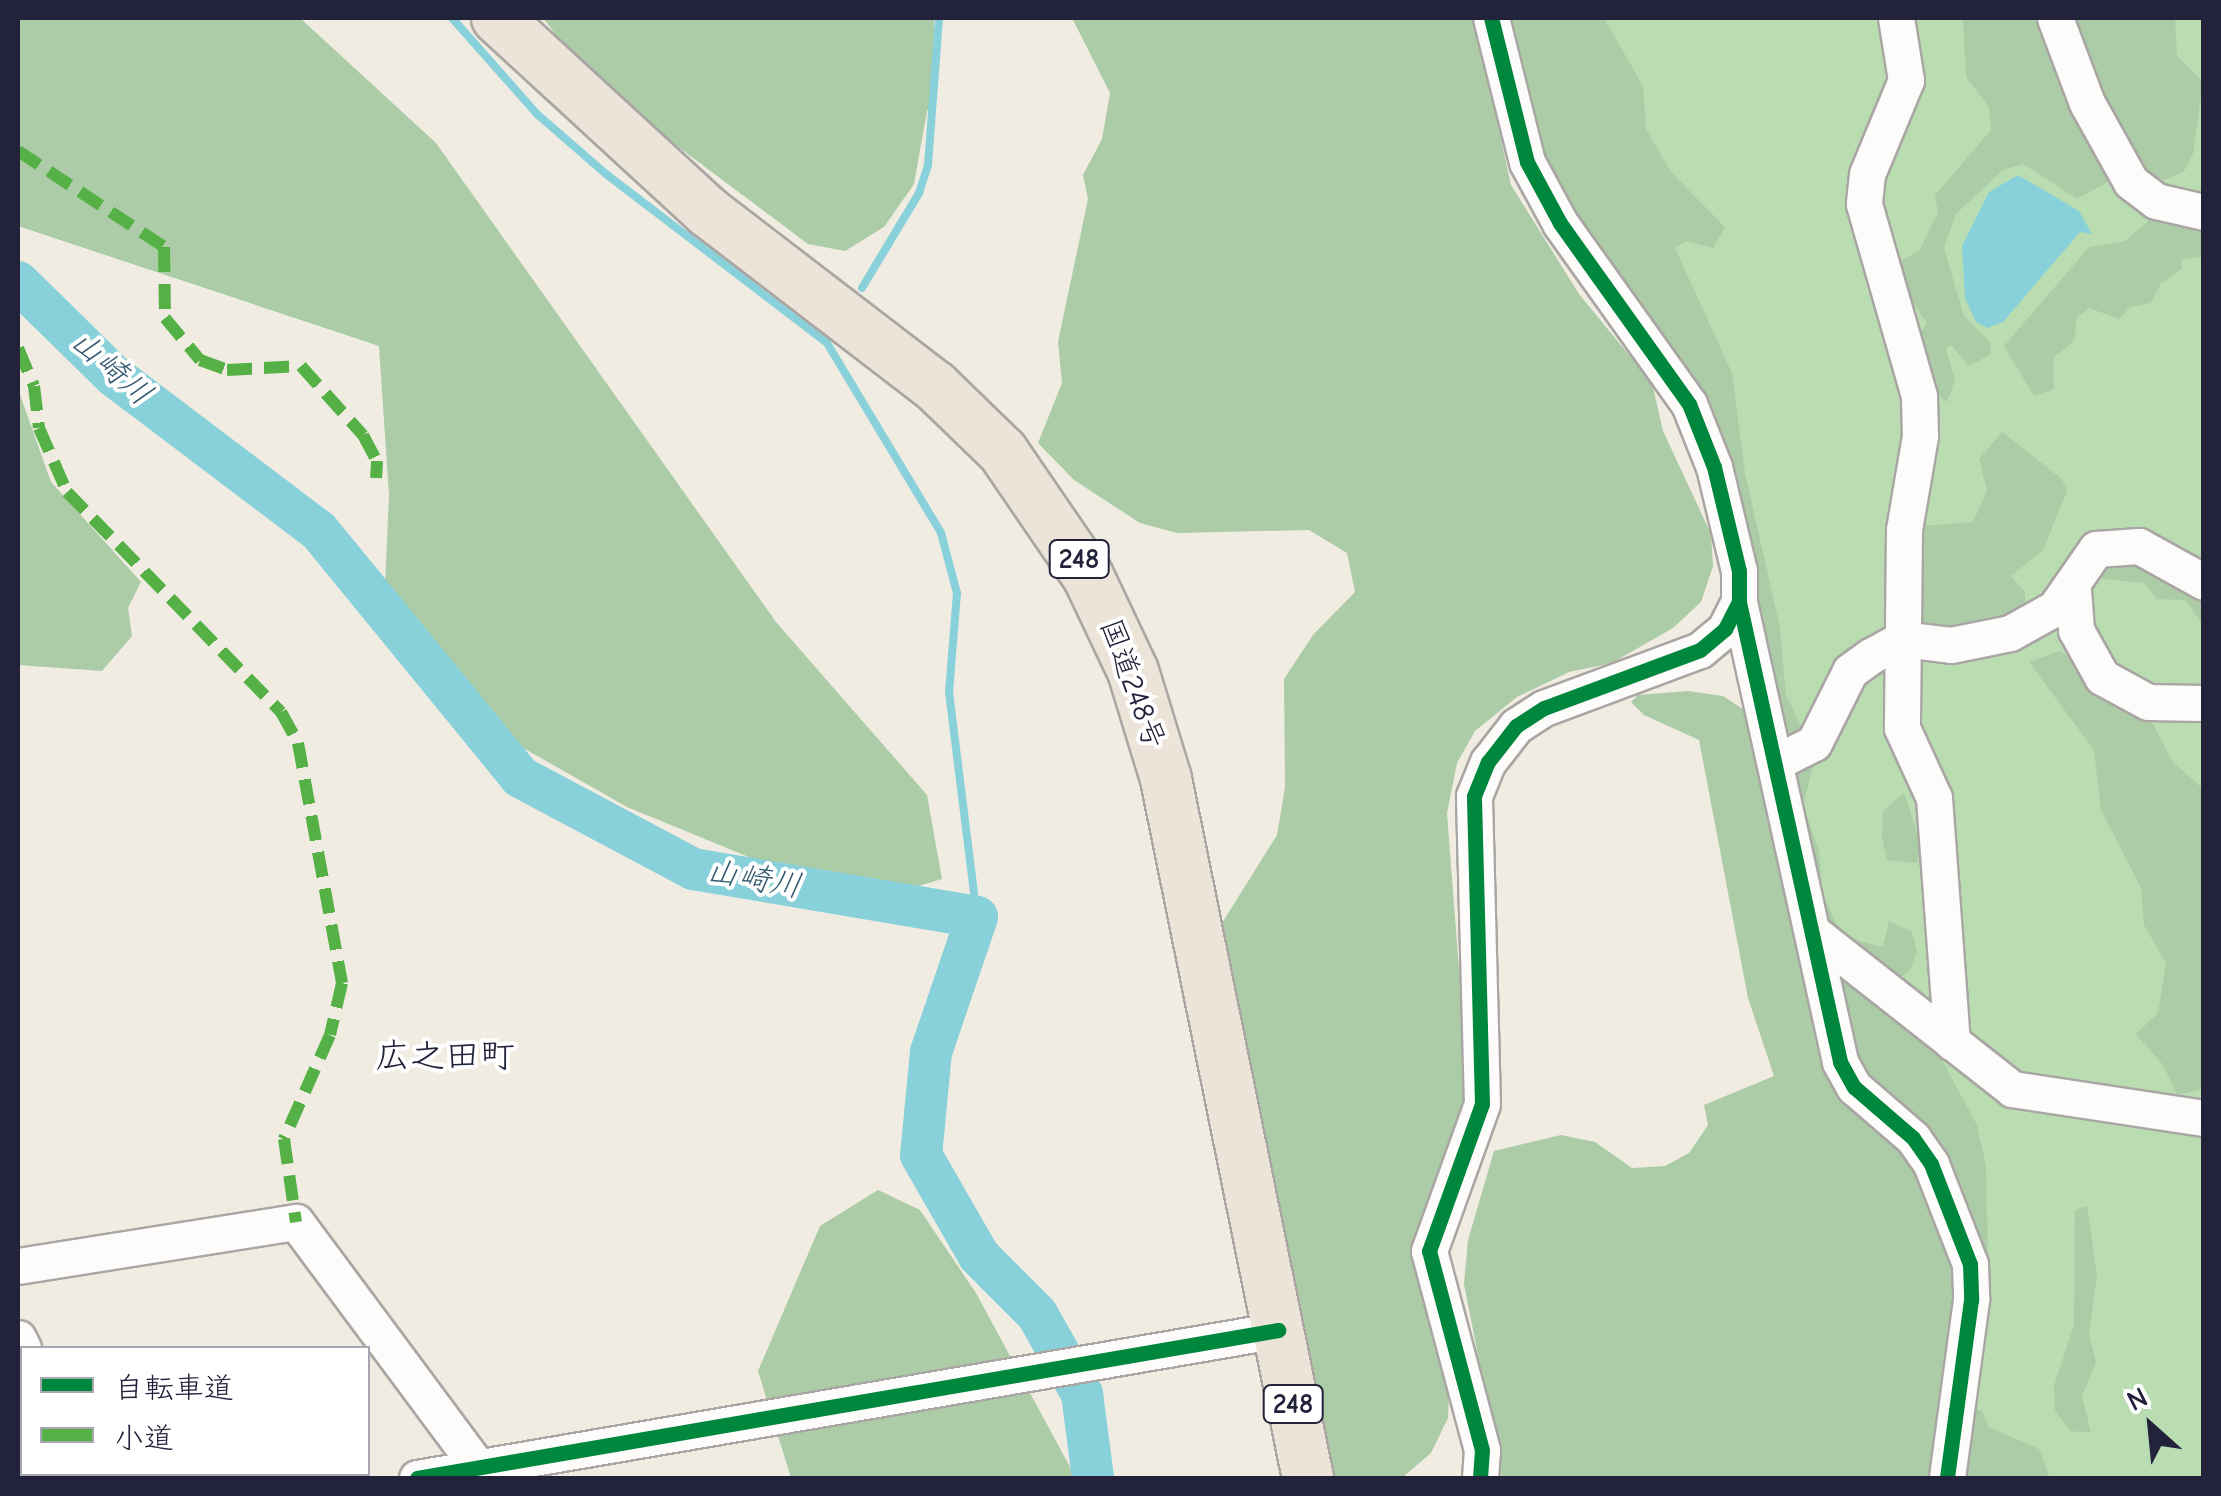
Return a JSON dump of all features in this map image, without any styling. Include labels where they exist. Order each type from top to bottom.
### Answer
[{"type":"highway","name":"国道248号","points":[[497,18],[708,212],[935,386],[1003,452],[1063,532],[1111,622],[1152,726],[1308,1478]]},
{"type":"street","points":[[1491,18],[1516,127],[1542,194],[1675,378],[1703,435],[1728,516],[1738,602],[1778,761],[1840,1062],[1854,1088],[1914,1138],[1931,1164],[1970,1264],[1971,1300],[1947,1478]]},
{"type":"street","points":[[1896,18],[1906,80],[1867,174],[1864,204],[1921,411],[1904,517],[1907,639],[1902,728],[1934,798],[1952,1042]]},
{"type":"street","points":[[2054,18],[2095,119],[2131,182],[2156,201],[2204,212]]},
{"type":"street","points":[[1778,761],[1814,743],[1850,671],[1907,639],[1950,645],[2010,633],[2072,590],[2096,549],[2118,544],[2166,556],[2204,582]]},
{"type":"street","points":[[2072,590],[2076,630],[2102,677],[2148,702],[2204,703]]},
{"type":"street","points":[[1480,1478],[1482,1450],[1429,1251],[1482,1104],[1474,796],[1488,762],[1516,726],[1576,694],[1654,672],[1700,650],[1725,629],[1738,602]]},
{"type":"street","points":[[1814,934],[2012,1090],[2204,1118]]},
{"type":"street","points":[[18,1266],[296,1222],[482,1473]]},
{"type":"street","points":[[417,1478],[482,1473],[1278,1330]]},
{"type":"green space","points":[[18,18],[300,18],[436,143],[776,622],[927,795],[942,879],[861,903],[627,807],[511,741],[383,632],[389,495],[379,346],[18,226]]},
{"type":"green space","points":[[543,18],[934,18],[934,105],[927,111],[914,184],[884,227],[845,251],[808,244],[594,84]]},
{"type":"green space","points":[[1072,18],[1475,18],[1511,185],[1579,294],[1652,383],[1663,431],[1711,534],[1713,566],[1701,602],[1673,628],[1612,663],[1569,672],[1517,697],[1475,731],[1457,763],[1447,813],[1467,1074],[1460,1122],[1417,1239],[1449,1391],[1448,1418],[1431,1453],[1402,1478],[1330,1478],[1217,931],[1277,835],[1285,787],[1284,679],[1313,635],[1355,592],[1347,553],[1309,530],[1177,533],[1140,523],[1074,480],[1038,443],[1062,383],[1058,342],[1088,199],[1083,175],[1102,139],[1110,93]]},
{"type":"green space","points":[[1507,18],[2203,18],[2203,1478],[1954,1478],[1849,1066],[1742,519]]},
{"type":"green space","points":[[1507,18],[1604,18],[1643,86],[1646,129],[1671,172],[1725,227],[1713,248],[1686,241],[1675,248],[1732,373],[1745,473],[1780,628],[1786,695],[1806,736],[1796,748],[1775,727],[1742,519],[1544,161]]},
{"type":"green space","points":[[1963,18],[2046,18],[2108,182],[2077,199],[2023,164],[2003,170],[1956,214],[1944,248],[1964,316],[1990,342],[1991,354],[1969,366],[1951,345],[1946,349],[1955,380],[1947,402],[1933,392],[1918,337],[1927,323],[1907,294],[1893,245],[1902,260],[1919,251],[1938,212],[1935,195],[1991,130],[1989,107],[1966,77]]},
{"type":"green space","points":[[2061,18],[2175,18],[2177,56],[2203,82],[2193,154],[2184,171],[2165,180],[2135,172]]},
{"type":"green space","points":[[2153,217],[2179,227],[2203,225],[2203,257],[2182,259],[2182,269],[2161,283],[2151,303],[2130,307],[2119,319],[2089,308],[2077,318],[2074,341],[2053,358],[2054,389],[2034,396],[2004,346],[2089,247],[2125,241]]},
{"type":"green space","points":[[18,389],[51,482],[141,582],[128,608],[132,636],[102,671],[18,665]]},
{"type":"green space","points":[[2002,432],[2062,479],[2067,491],[2043,550],[2011,576],[2025,592],[2025,607],[2015,624],[1920,634],[1921,526],[1973,522],[1987,491],[1979,459]]},
{"type":"green space","points":[[2119,554],[2203,590],[2203,625],[2185,600],[2157,599],[2144,583],[2104,579],[2092,571]]},
{"type":"green space","points":[[2060,651],[2149,716],[2172,761],[2203,789],[2203,1089],[2177,1095],[2163,1065],[2136,1034],[2158,1013],[2166,963],[2144,925],[2141,888],[2101,810],[2094,750],[2029,662]]},
{"type":"green space","points":[[1688,691],[1723,696],[1752,715],[1833,1064],[1910,1144],[1962,1259],[1942,1478],[1502,1478],[1464,1284],[1468,1240],[1494,1151],[1561,1135],[1595,1142],[1632,1168],[1665,1166],[1689,1153],[1708,1125],[1704,1105],[1774,1076],[1748,998],[1699,740],[1644,715],[1631,702],[1638,695]]},
{"type":"green space","points":[[1815,759],[1803,806],[1819,850],[1822,893],[1836,923],[1850,939],[1883,947],[1889,921],[1912,932],[1917,951],[1910,970],[1891,985],[1819,921],[1786,767]]},
{"type":"green space","points":[[1904,793],[1922,847],[1917,863],[1887,860],[1882,838],[1883,811]]},
{"type":"green space","points":[[1824,954],[1930,1038],[1977,1125],[1986,1166],[1988,1264],[1978,1267],[1866,1088]]},
{"type":"green space","points":[[878,1190],[920,1210],[976,1293],[1076,1478],[791,1478],[758,1371],[820,1226]]},
{"type":"green space","points":[[2087,1206],[2097,1275],[2089,1333],[2096,1363],[2082,1396],[2091,1433],[2070,1431],[2055,1411],[2054,1386],[2074,1325],[2075,1210]]},
{"type":"green space","points":[[1960,1407],[1982,1411],[1989,1427],[2039,1449],[2050,1478],[1954,1478]]},
{"type":"water","points":[[2018,175],[2079,211],[2092,234],[2080,232],[2003,322],[1987,328],[1976,322],[1965,298],[1962,246],[1989,192]]},
{"type":"waterway","points":[[452,18],[537,114],[606,174],[827,343],[941,533],[957,593],[949,692],[977,917]]},
{"type":"waterway","points":[[862,288],[919,193],[928,165],[939,18]]},
{"type":"waterway","name":"山崎川","points":[[18,282],[114,376],[319,531],[520,777],[693,869],[977,917],[931,1052],[921,1155],[979,1256],[1037,1314],[1082,1394],[1093,1478]]},
{"type":"marked path","points":[[18,151],[164,247],[165,318],[200,360],[227,370],[301,366],[363,435],[377,461],[376,478]]},
{"type":"marked path","points":[[18,348],[34,386],[39,428],[67,492],[281,712],[298,743],[342,983],[330,1035],[284,1139],[296,1222]]},
{"type":"cycle path","points":[[1480,1478],[1482,1450],[1429,1251],[1482,1104],[1474,796],[1488,762],[1516,726],[1544,708],[1700,650],[1725,629],[1739,602],[1739,571],[1714,467],[1689,404],[1560,223],[1527,162],[1491,18]]},
{"type":"cycle path","points":[[1739,602],[1840,1062],[1854,1087],[1913,1138],[1931,1164],[1970,1264],[1971,1300],[1947,1478]]},
{"type":"cycle path","points":[[417,1478],[1278,1330]]},
{"type":"district","name":"広之田町","points":[[445,1056]]}]
